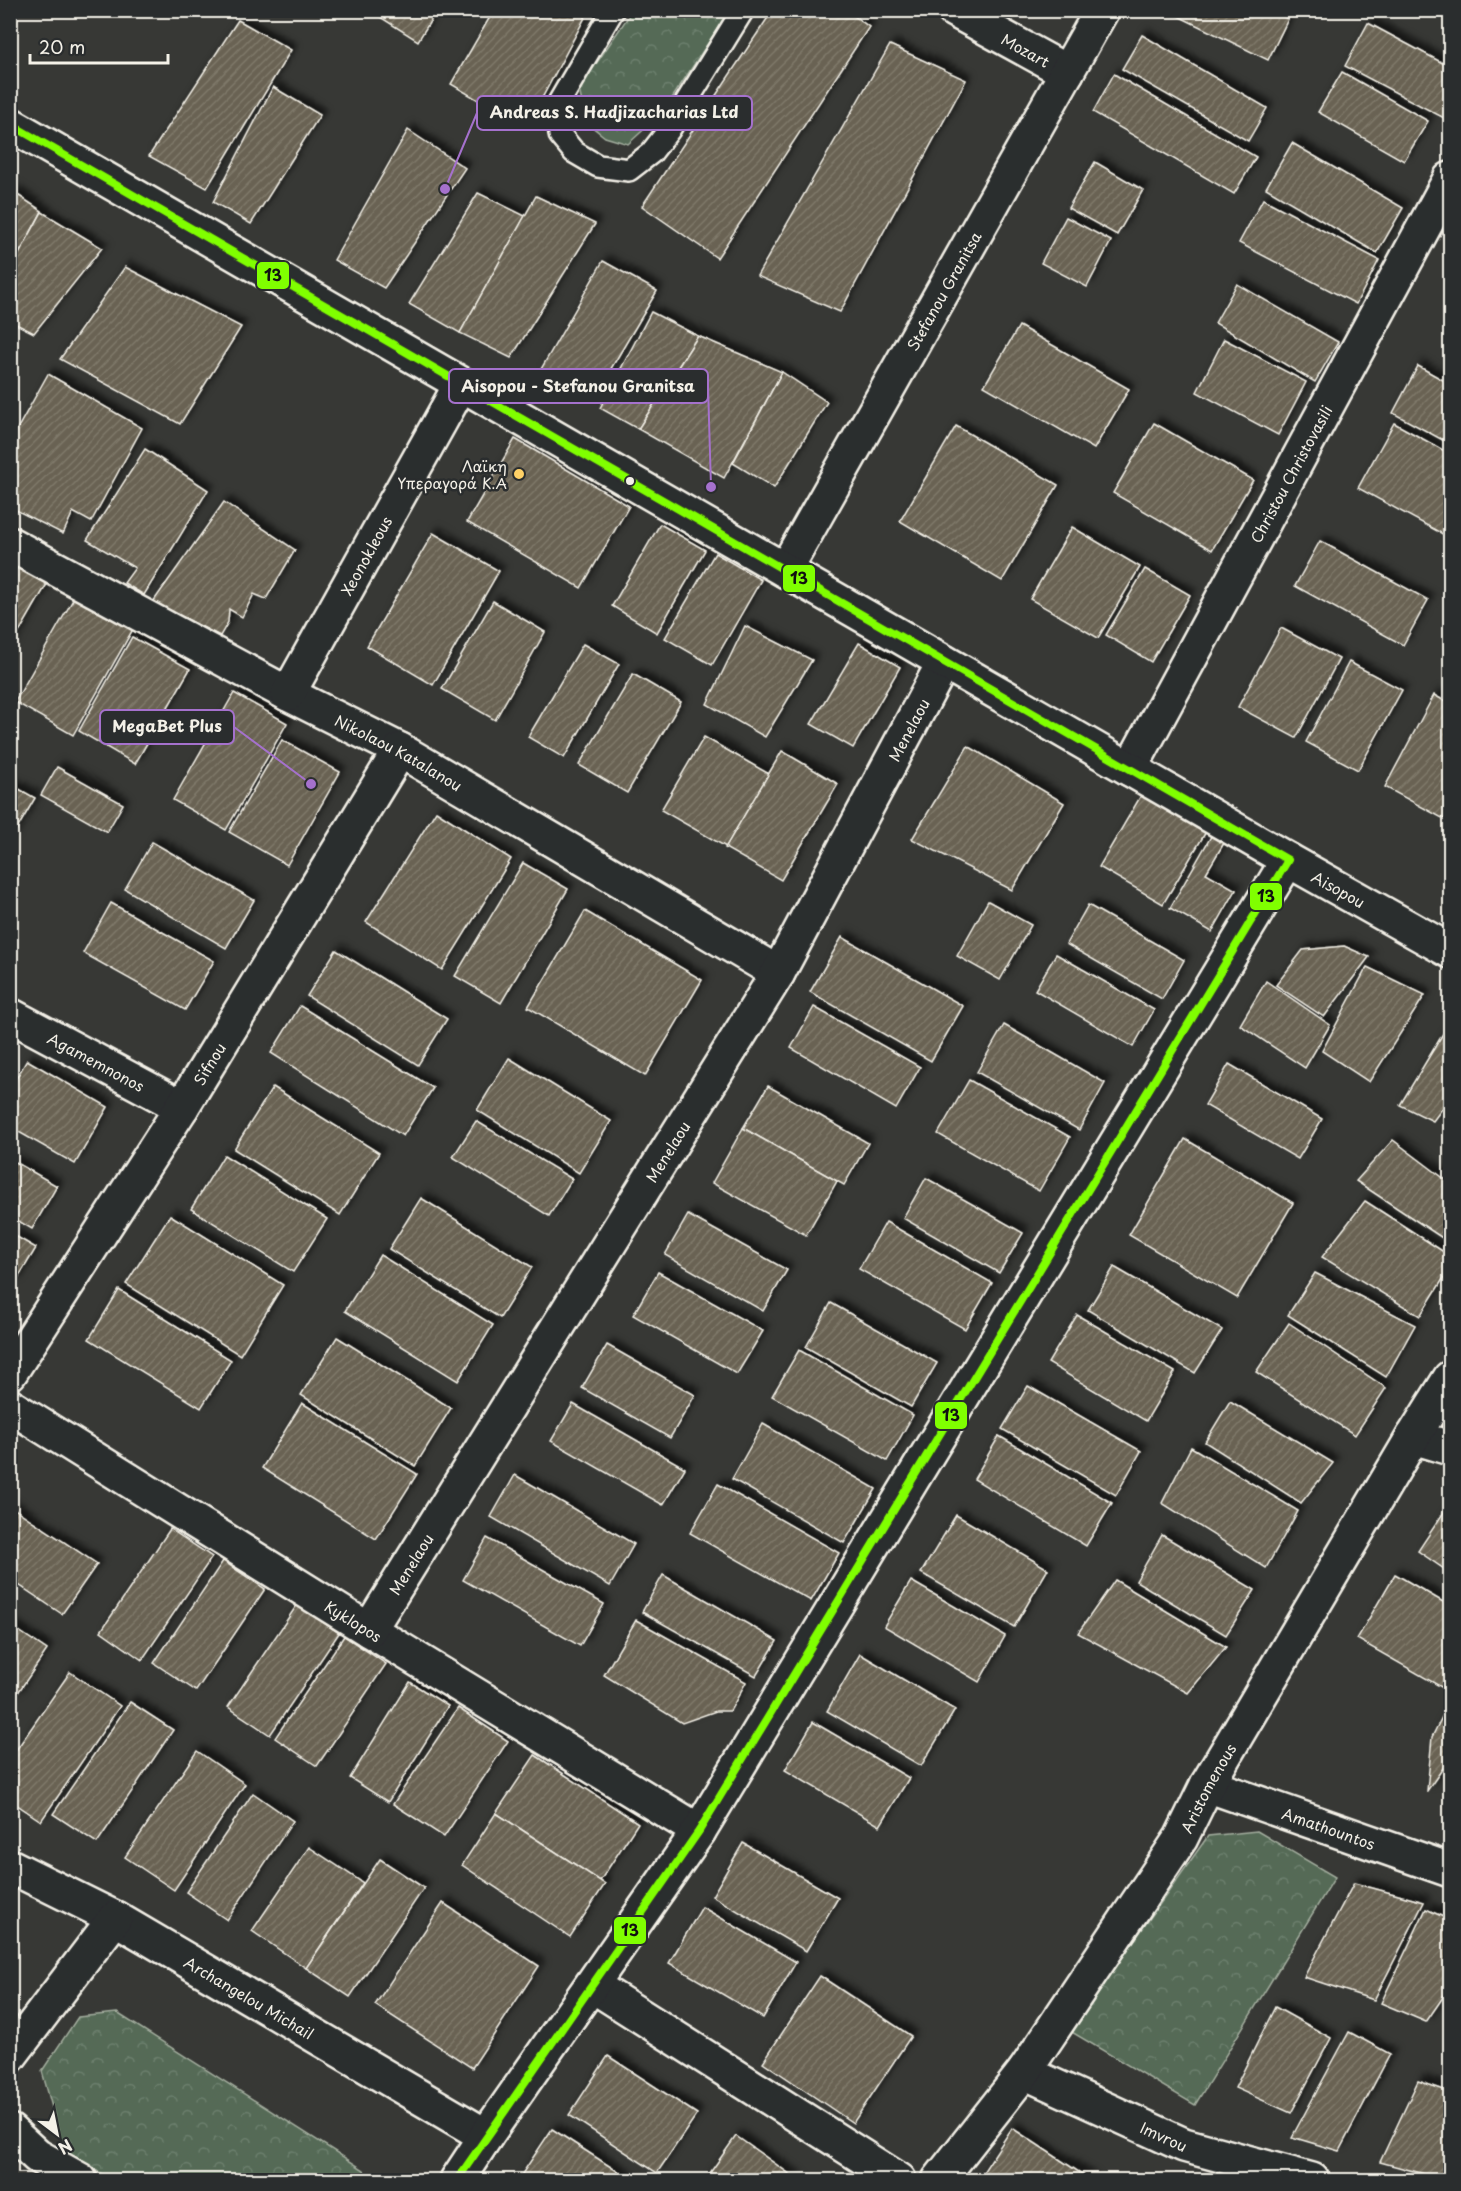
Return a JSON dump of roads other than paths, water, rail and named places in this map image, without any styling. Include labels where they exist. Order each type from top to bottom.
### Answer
[{"type":"street","name":"Mozart","points":[[954,10],[1067,72]]},
{"type":"street","name":"Stefanou Granitsa","points":[[785,570],[1102,10]]},
{"type":"street","name":"Aisopou","points":[[10,124],[1450,951]]},
{"type":"street","name":"Christou Christovasili","points":[[1130,769],[1450,179]]},
{"type":"street","name":"Xeonokleous","points":[[288,694],[461,384]]},
{"type":"street","name":"Nikolaou Katalanou","points":[[10,544],[288,694],[400,750],[778,974]]},
{"type":"street","name":"Menelaou","points":[[369,1630],[778,974],[944,662]]},
{"type":"street","name":"Sifnou","points":[[10,1373],[182,1107],[400,750]]},
{"type":"street","points":[[457,2181],[699,1831],[1288,860]]},
{"type":"street","name":"Agamemnonos","points":[[10,1015],[182,1107]]},
{"type":"street","name":"Aristomenous","points":[[939,2181],[1024,2072],[1181,1838],[1207,1785],[1450,1378]]},
{"type":"street","name":"Kyklopos","points":[[10,1406],[369,1630],[699,1831]]},
{"type":"street","points":[[1413,1437],[1450,1448]]},
{"type":"street","name":"Amathountos","points":[[1207,1785],[1450,1870]]},
{"type":"street","name":"Archangelou Michail","points":[[10,1866],[115,1917],[486,2136]]},
{"type":"street","points":[[10,2056],[115,1917]]},
{"type":"street","points":[[592,1985],[899,2181]]},
{"type":"street","name":"Imvrou","points":[[1024,2072],[1184,2145],[1312,2181]]},
{"type":"street","points":[[10,2131],[37,2156],[80,2181]]},
{"type":"lane","points":[[613,10],[558,104],[560,135],[574,152],[598,166],[629,170],[651,153],[669,130],[743,10]]},
{"type":"place","name":"Andreas S. Hadjizacharias Ltd","points":[[445,189]]},
{"type":"place","name":"Λαϊκη Υπεραγορά Κ.Α","points":[[519,474]]},
{"type":"place","name":"Aisopou - Stefanou Granitsa","points":[[711,487]]},
{"type":"place","name":"MegaBet Plus","points":[[311,784]]}]
